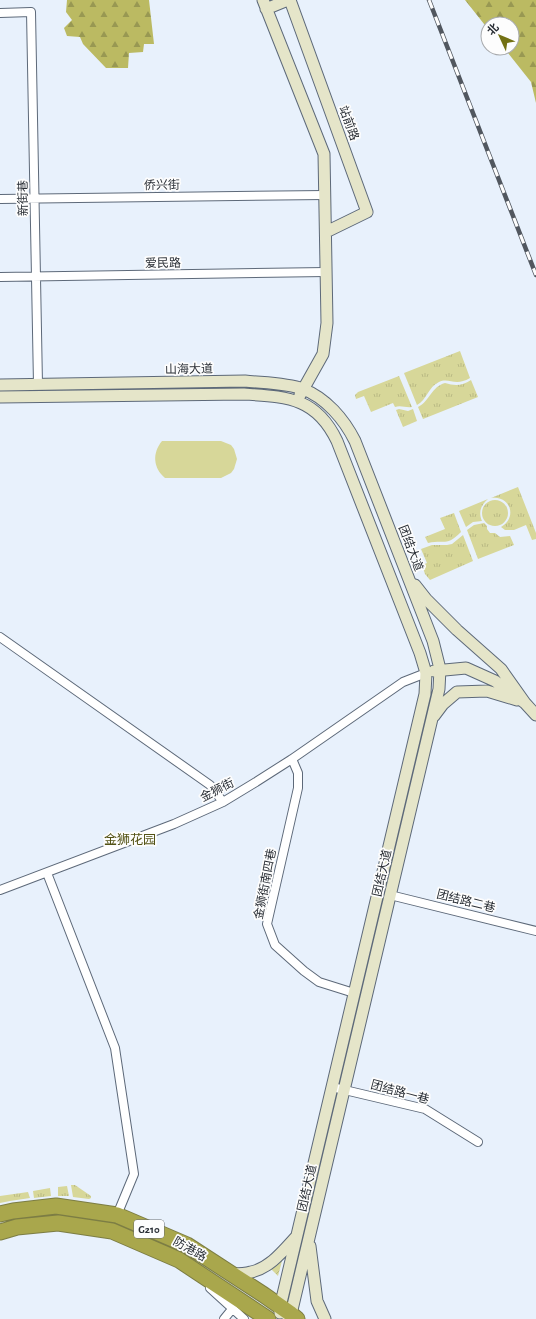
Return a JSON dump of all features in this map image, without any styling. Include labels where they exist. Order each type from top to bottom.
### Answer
[{"type":"highway","name":"防港路","points":[[0,1214],[56,1206],[117,1215],[187,1245],[232,1274],[287,1315]]},
{"type":"highway","name":"防港路","points":[[0,1232],[16,1227],[58,1223],[112,1231],[179,1260],[268,1319]]},
{"type":"main road","name":"站前路","points":[[296,400],[323,354],[327,324],[324,154],[264,4],[289,0],[367,212],[326,232]]},
{"type":"main road","name":"山海大道","points":[[0,385],[245,381],[279,384],[303,389],[320,398],[344,422],[355,441]]},
{"type":"main road","points":[[0,397],[244,394],[296,400]]},
{"type":"main road","name":"团结大道","points":[[287,1315],[296,1237],[425,694],[426,673],[420,653],[340,447],[332,430],[312,409],[296,400]]},
{"type":"main road","name":"团结大道","points":[[287,1315],[309,1240],[439,689],[440,669],[433,641],[355,441]]},
{"type":"main road","points":[[409,579],[426,599],[457,630],[501,669],[525,703],[536,715]]},
{"type":"main road","points":[[426,673],[440,669],[466,668],[495,681],[525,703]]},
{"type":"main road","points":[[432,718],[443,704],[457,692],[487,691],[525,703]]},
{"type":"main road","points":[[232,1274],[251,1272],[265,1267],[281,1254],[296,1237]]},
{"type":"main road","points":[[309,1240],[317,1301],[325,1319]]},
{"type":"street","name":"新街巷","points":[[0,12],[31,12],[38,384]]},
{"type":"street","name":"侨兴街","points":[[0,199],[325,195]]},
{"type":"street","name":"爱民路","points":[[0,277],[326,272]]},
{"type":"street","points":[[0,637],[210,785],[223,802]]},
{"type":"street","name":"金狮街","points":[[0,890],[174,824],[223,802],[292,759],[403,682],[426,673]]},
{"type":"street","name":"金狮街南四巷","points":[[292,759],[298,773],[298,788],[267,924],[275,945],[304,971],[319,982],[354,992]]},
{"type":"street","points":[[47,872],[115,1048],[134,1174],[117,1215]]},
{"type":"street","name":"团结路二巷","points":[[390,895],[536,931]]},
{"type":"street","name":"团结路一巷","points":[[332,1087],[425,1109],[478,1142]]},
{"type":"street","points":[[179,1260],[244,1319]]},
{"type":"street","points":[[224,1319],[233,1308]]},
{"type":"green space","points":[[67,0],[149,0],[154,44],[144,44],[143,52],[129,53],[128,68],[106,68],[83,44],[80,37],[67,36],[64,28],[72,20],[66,12]]},
{"type":"green space","points":[[465,0],[536,0],[536,103],[531,82],[510,56],[520,56],[520,16],[480,16],[480,19]]},
{"type":"green space","points":[[460,351],[470,378],[460,382],[443,381],[435,384],[423,400],[417,405],[404,373]]},
{"type":"green space","points":[[399,376],[412,407],[395,407],[393,403],[371,412],[364,396],[356,399],[355,395],[358,392]]},
{"type":"green space","points":[[471,380],[478,397],[423,419],[418,407],[440,385],[445,383],[458,385]]},
{"type":"green space","points":[[399,409],[408,411],[413,409],[417,421],[403,427],[396,410]]},
{"type":"green space","points":[[162,441],[221,441],[231,445],[234,449],[237,459],[234,469],[231,473],[221,478],[165,478],[158,470],[155,460],[155,455]]},
{"type":"green space","points":[[518,487],[536,533],[536,539],[532,540],[526,525],[514,530],[505,530],[501,527],[509,518],[510,508],[503,500],[491,498]]},
{"type":"green space","points":[[488,499],[481,509],[480,515],[482,521],[473,522],[466,527],[459,511]]},
{"type":"green space","points":[[495,500],[504,504],[508,513],[504,522],[495,526],[486,522],[482,513],[486,504]]},
{"type":"green space","points":[[454,513],[461,532],[456,537],[446,542],[428,543],[425,537],[445,529],[440,518]]},
{"type":"green space","points":[[484,523],[490,533],[495,533],[500,537],[510,536],[514,545],[478,559],[467,530],[474,525]]},
{"type":"green space","points":[[463,535],[473,561],[430,580],[425,574],[422,565],[427,563],[421,549],[432,545],[452,544]]},
{"type":"green space","points":[[71,1185],[75,1185],[91,1196],[91,1198],[73,1197]]},
{"type":"green space","points":[[67,1186],[69,1196],[58,1196],[58,1187]]},
{"type":"green space","points":[[50,1188],[51,1196],[34,1198],[33,1191]]},
{"type":"green space","points":[[28,1192],[30,1198],[0,1203],[0,1196]]},
{"type":"green space","points":[[281,1260],[282,1261],[278,1276],[271,1269]]},
{"type":"railway","points":[[429,0],[536,275]]},
{"type":"district","name":"金狮花园","points":[[130,840]]}]
